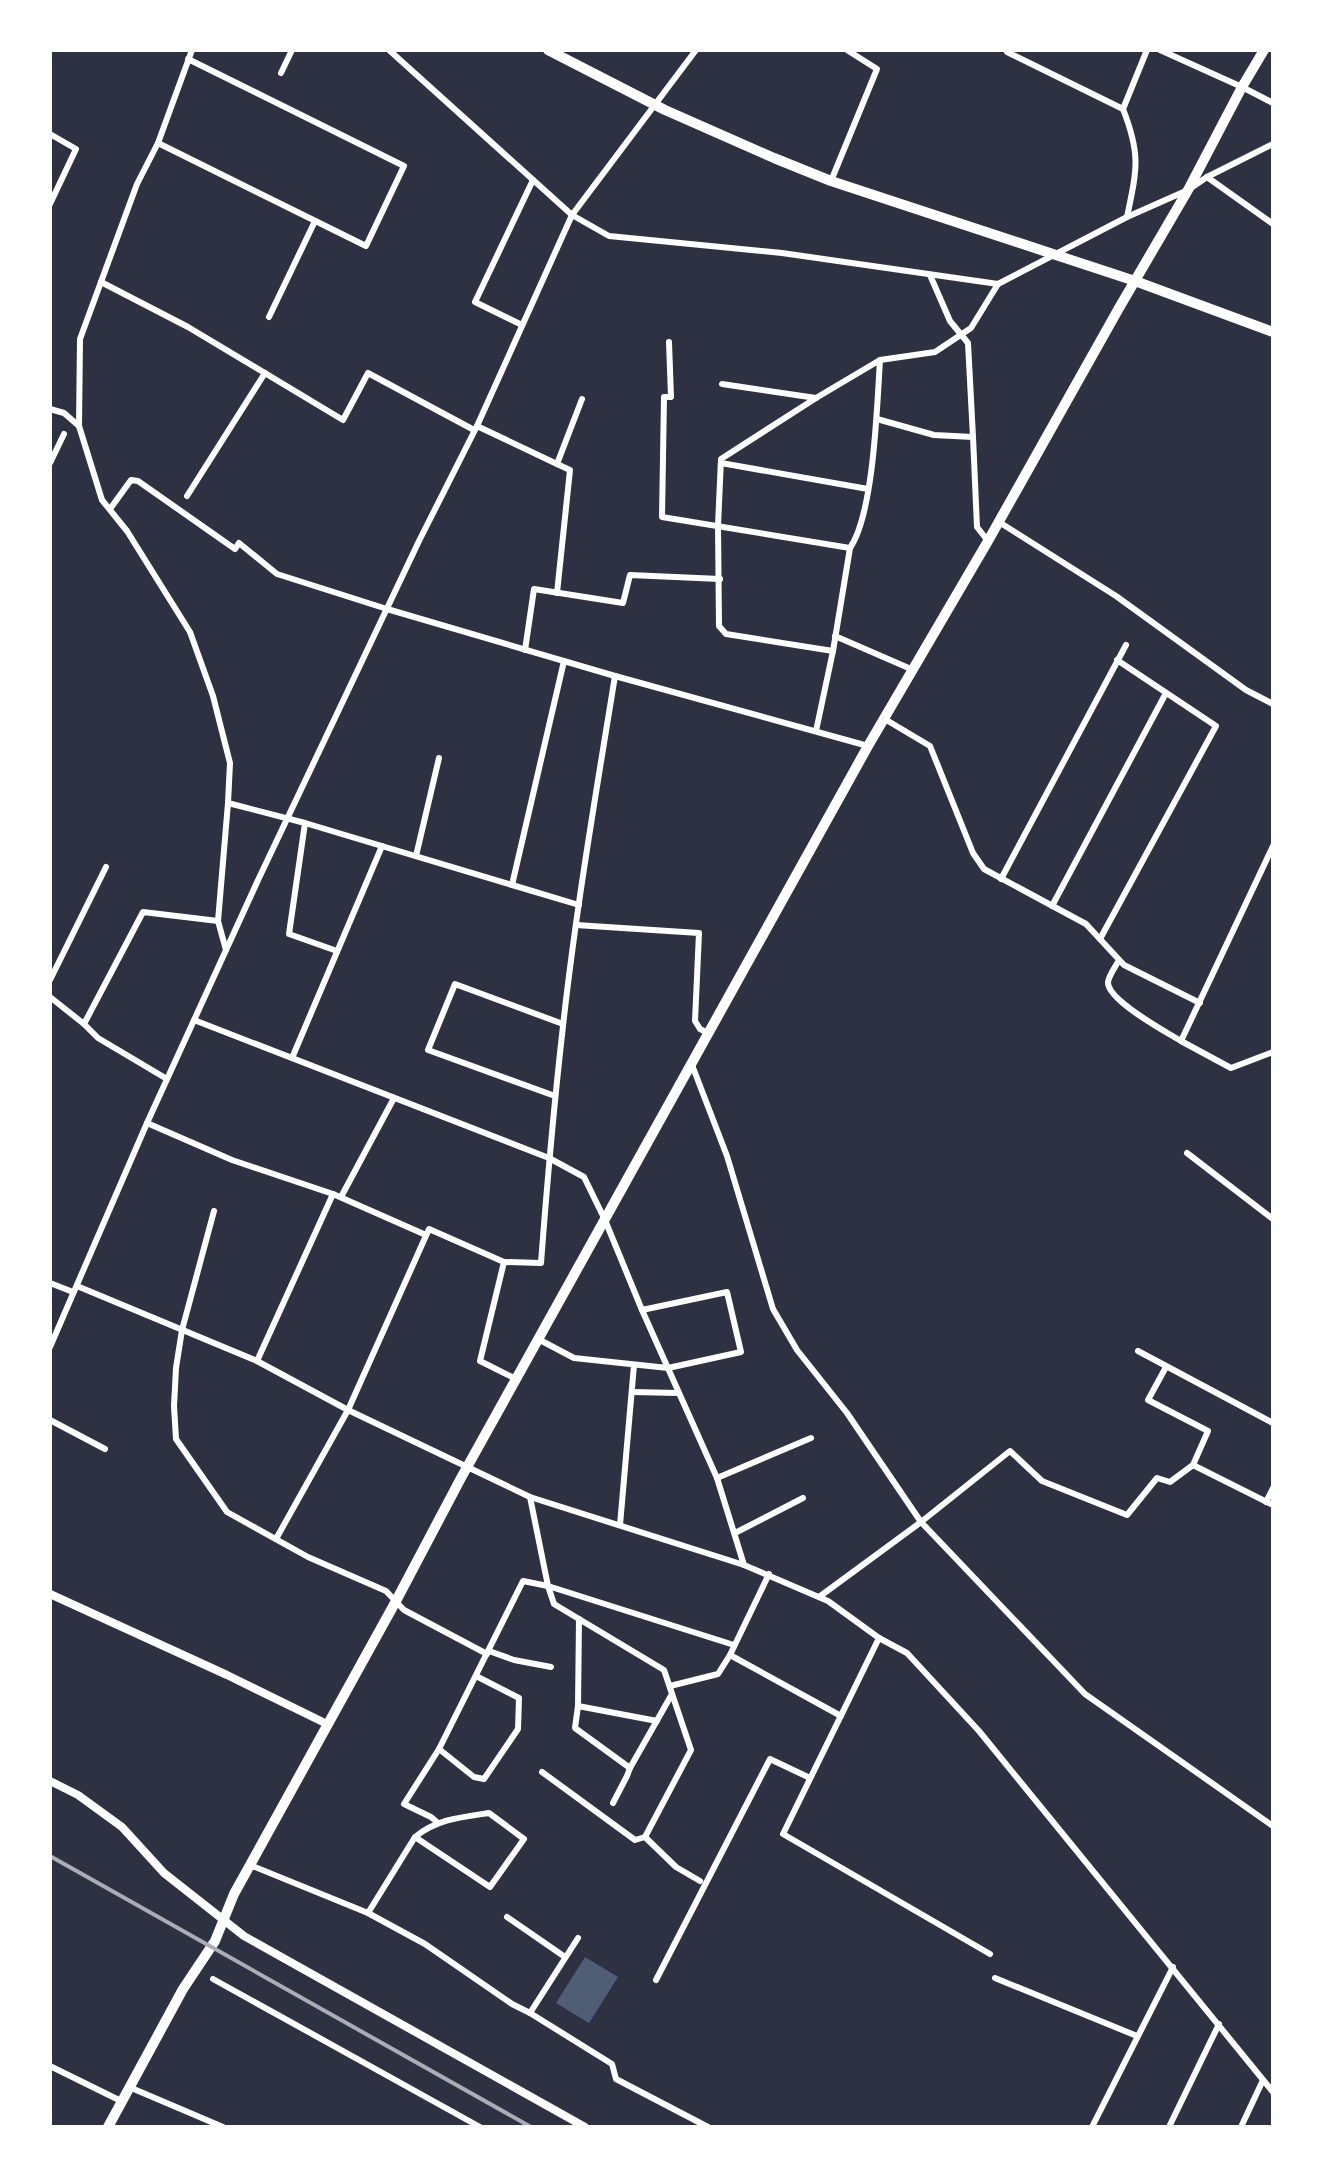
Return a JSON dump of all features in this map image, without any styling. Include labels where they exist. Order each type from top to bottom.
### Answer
[{"type":"main road","points":[[548,50],[654,105],[831,181],[1135,281],[1273,332]]},
{"type":"main road","points":[[108,2127],[183,1989],[215,1941],[234,1894],[467,1467],[883,718],[999,522],[1264,50]]},
{"type":"street","points":[[192,50],[158,143],[137,184],[80,339],[79,426],[102,500],[127,531],[190,632],[213,696],[230,763],[218,921],[226,951]]},
{"type":"street","points":[[281,73],[292,50]]},
{"type":"street","points":[[389,50],[572,215],[609,236],[782,253],[998,284]]},
{"type":"street","points":[[50,1347],[194,1020],[419,541],[476,428],[572,215],[696,50]]},
{"type":"street","points":[[831,181],[877,69],[847,50]]},
{"type":"street","points":[[1123,109],[1147,50]]},
{"type":"street","points":[[1160,50],[1273,103]]},
{"type":"street","points":[[1007,52],[1123,109],[1134,136],[1137,168],[1127,217]]},
{"type":"street","points":[[158,143],[366,246],[404,166],[188,59]]},
{"type":"street","points":[[50,134],[76,149],[50,204]]},
{"type":"street","points":[[833,651],[726,634],[719,626],[721,459],[880,360],[935,352],[971,328],[998,284],[1127,217],[1188,190],[1273,144]]},
{"type":"street","points":[[1207,177],[1273,224]]},
{"type":"street","points":[[522,325],[475,302],[533,180]]},
{"type":"street","points":[[269,317],[315,221]]},
{"type":"street","points":[[930,275],[950,321],[968,343],[977,527],[988,541]]},
{"type":"street","points":[[101,282],[188,327],[343,420],[368,373],[476,428],[570,470],[557,593]]},
{"type":"street","points":[[669,342],[671,397],[664,397],[662,517],[850,548]]},
{"type":"street","points":[[816,731],[850,548],[858,536],[868,489],[877,419],[880,360]]},
{"type":"street","points":[[187,496],[265,373]]},
{"type":"street","points":[[722,384],[816,398]]},
{"type":"street","points":[[557,464],[582,399]]},
{"type":"street","points":[[50,409],[64,413],[79,426]]},
{"type":"street","points":[[877,419],[934,435],[973,437]]},
{"type":"street","points":[[50,463],[64,434]]},
{"type":"street","points":[[721,463],[868,489]]},
{"type":"street","points":[[110,509],[131,480],[138,481],[235,549],[239,543],[277,574],[525,650],[868,746]]},
{"type":"street","points":[[999,522],[1116,596],[1246,690],[1273,704]]},
{"type":"street","points":[[525,650],[534,589],[623,603],[630,575],[720,579]]},
{"type":"street","points":[[835,636],[911,669]]},
{"type":"street","points":[[1001,879],[1126,645]]},
{"type":"street","points":[[1100,939],[1216,726],[1117,660]]},
{"type":"street","points":[[512,885],[564,661]]},
{"type":"street","points":[[276,1539],[348,1410],[429,1229],[504,1262],[541,1263],[563,1024],[615,676]]},
{"type":"street","points":[[1052,906],[1166,693]]},
{"type":"street","points":[[883,718],[930,746],[973,853],[984,869],[1086,924],[1124,965],[1200,1003]]},
{"type":"street","points":[[416,856],[439,758]]},
{"type":"street","points":[[228,803],[579,905]]},
{"type":"street","points":[[305,823],[289,934],[337,951]]},
{"type":"street","points":[[292,1058],[382,846]]},
{"type":"street","points":[[1181,1041],[1273,846]]},
{"type":"street","points":[[50,980],[106,867]]},
{"type":"street","points":[[84,1024],[143,912],[218,921]]},
{"type":"street","points":[[576,925],[699,933],[695,1021],[700,1029],[708,1033]]},
{"type":"street","points":[[1119,960],[1108,981],[1109,990],[1136,1015],[1231,1068],[1273,1052]]},
{"type":"street","points":[[555,1096],[428,1050],[455,984],[563,1024]]},
{"type":"street","points":[[50,997],[98,1038],[167,1079]]},
{"type":"street","points":[[194,1020],[549,1158],[584,1177],[717,1478],[744,1565]]},
{"type":"street","points":[[692,1064],[727,1156],[773,1309],[797,1350],[847,1413],[921,1522],[1085,1694],[1273,1826]]},
{"type":"street","points":[[341,1197],[394,1098]]},
{"type":"street","points":[[147,1123],[232,1160],[341,1197],[426,1235]]},
{"type":"street","points":[[1187,1153],[1273,1219]]},
{"type":"street","points":[[257,1361],[333,1194]]},
{"type":"street","points":[[214,1211],[182,1330],[174,1406],[176,1439],[227,1512],[308,1557],[386,1591],[404,1610],[488,1653],[551,1667]]},
{"type":"street","points":[[504,1262],[480,1361],[516,1379]]},
{"type":"street","points":[[50,1283],[75,1289],[257,1361],[348,1410],[530,1497],[769,1574],[819,1597],[907,1653],[945,1692],[1273,2092]]},
{"type":"street","points":[[538,1339],[574,1358],[668,1368],[741,1352],[727,1292],[642,1310]]},
{"type":"street","points":[[1138,1351],[1273,1423]]},
{"type":"street","points":[[620,1525],[634,1365]]},
{"type":"street","points":[[819,1597],[1010,1451],[1042,1481],[1127,1515],[1157,1478],[1170,1482],[1193,1465],[1208,1431],[1148,1400],[1166,1367]]},
{"type":"street","points":[[632,1392],[678,1393]]},
{"type":"street","points":[[50,1420],[105,1449]]},
{"type":"street","points":[[717,1478],[811,1438]]},
{"type":"street","points":[[1193,1465],[1269,1504],[1273,1488]]},
{"type":"street","points":[[530,1497],[554,1604],[664,1670],[691,1750],[645,1837],[635,1840],[542,1772]]},
{"type":"street","points":[[735,1533],[803,1498]]},
{"type":"street","points":[[613,1803],[671,1690],[718,1674],[769,1574]]},
{"type":"street","points":[[438,1823],[404,1804],[439,1749],[523,1581],[548,1586],[734,1645]]},
{"type":"street","points":[[50,1594],[327,1724]]},
{"type":"street","points":[[579,1619],[575,1728],[630,1768]]},
{"type":"street","points":[[879,1638],[783,1834],[990,1954]]},
{"type":"street","points":[[730,1655],[841,1716]]},
{"type":"street","points":[[439,1749],[474,1777],[484,1779],[518,1729],[519,1698],[476,1676]]},
{"type":"street","points":[[578,1706],[657,1721]]},
{"type":"street","points":[[656,1980],[770,1759],[810,1778]]},
{"type":"street","points":[[50,1781],[78,1795],[122,1827],[164,1873],[244,1936],[585,2127]]},
{"type":"street","points":[[368,1913],[415,1837],[438,1823],[489,1813],[524,1839],[490,1887],[415,1837]]},
{"type":"street","points":[[645,1837],[676,1867],[700,1881]]},
{"type":"street","points":[[250,1865],[368,1913],[425,1944],[512,2004],[612,2064],[616,2079],[708,2127]]},
{"type":"street","points":[[507,1917],[565,1957]]},
{"type":"street","points":[[530,2013],[578,1938]]},
{"type":"street","points":[[1092,2127],[1173,1967]]},
{"type":"street","points":[[995,1978],[1137,2036]]},
{"type":"street","points":[[213,1979],[480,2127]]},
{"type":"street","points":[[1169,2127],[1219,2024]]},
{"type":"street","points":[[50,2066],[121,2101]]},
{"type":"street","points":[[1241,2127],[1263,2080]]},
{"type":"street","points":[[129,2087],[223,2127]]},
{"type":"water","points":[[585,1957],[618,1977],[589,2023],[556,2003]]},
{"type":"railway","points":[[50,1856],[531,2127]]}]
